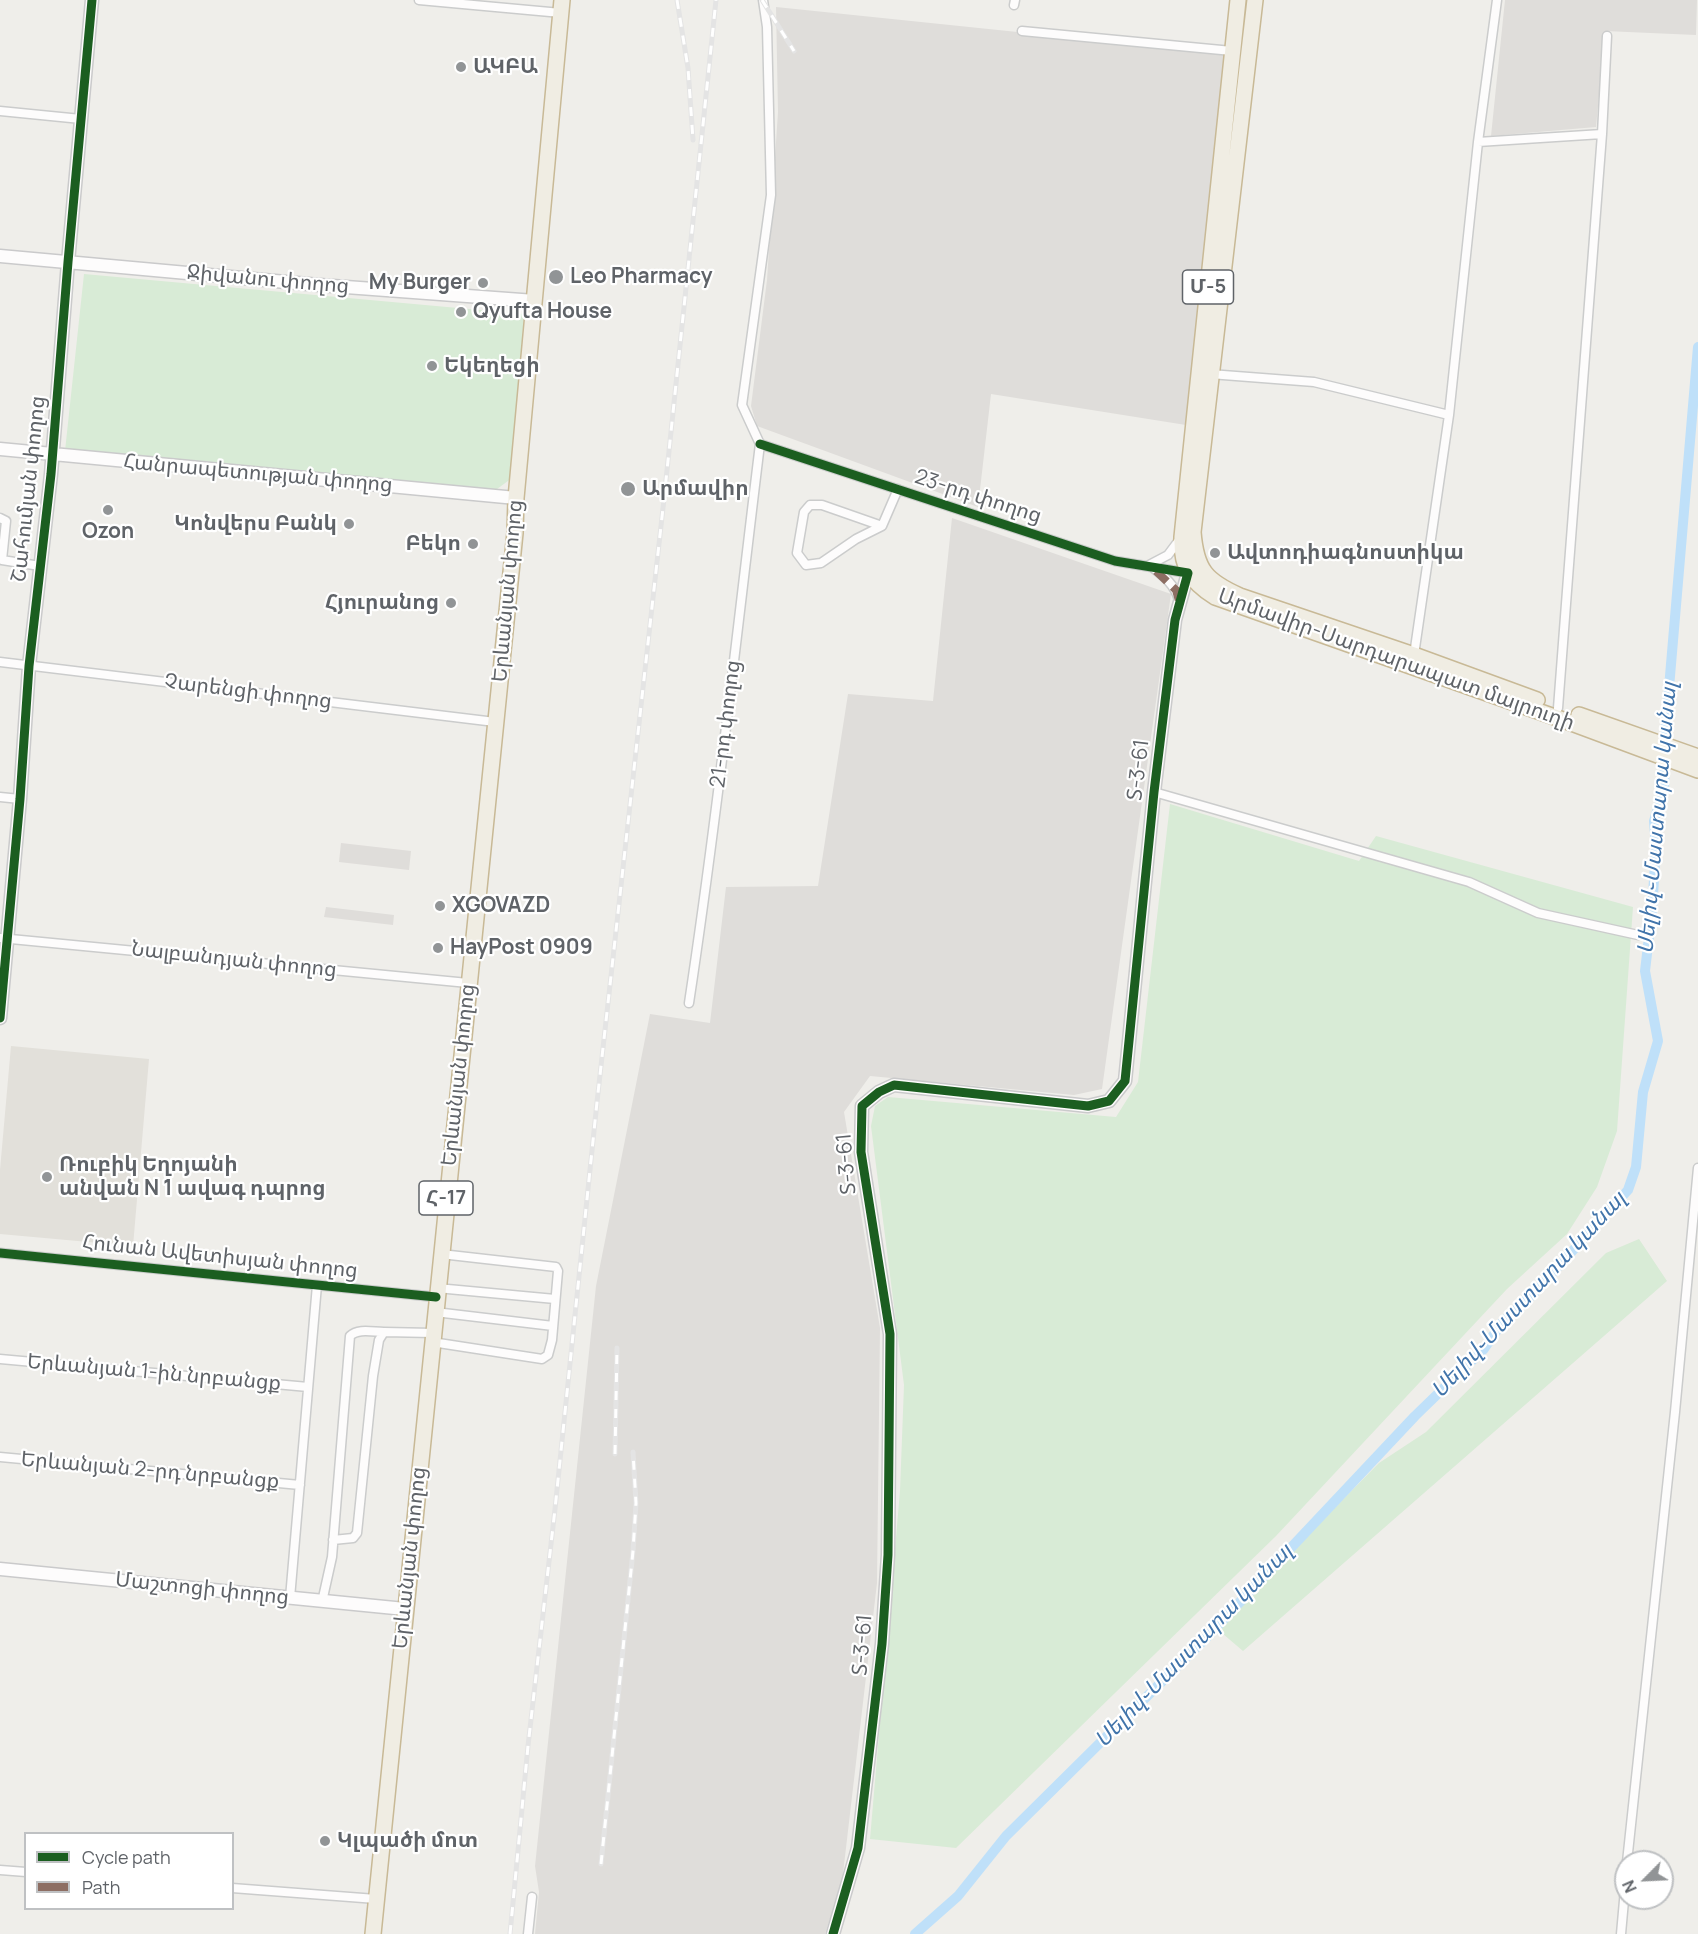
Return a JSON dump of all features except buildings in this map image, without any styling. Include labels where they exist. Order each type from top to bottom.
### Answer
[{"type":"highway","name":"Արմավիր-Սարդարապատ մայրուղի","points":[[1238,0],[1232,51],[1210,374],[1193,532],[1195,554],[1193,569],[1202,589],[1215,597],[1566,721],[1645,744]]},
{"type":"highway","name":"Արմավիր-Սարդարապատ մայրուղի","points":[[1255,0],[1219,242],[1182,537],[1183,562],[1220,587],[1240,596],[1414,655],[1679,756]]},
{"type":"highway","name":"Երևանյան փողոց","points":[[373,1934],[515,533],[516,498],[562,6]]},
{"type":"highway","points":[[1679,756],[1698,757]]},
{"type":"highway","points":[[1679,756],[1698,770]]},
{"type":"street","name":"Շահումյան փողոց","points":[[0,1018],[4,938],[20,799],[29,666],[52,454],[92,0]]},
{"type":"street","points":[[419,0],[562,6]]},
{"type":"street","points":[[760,444],[742,405],[771,195],[767,27],[763,0]]},
{"type":"street","points":[[1414,655],[1449,415],[1478,142],[1497,0]]},
{"type":"street","points":[[1022,31],[1232,51]]},
{"type":"street","points":[[1558,708],[1602,134],[1606,36]]},
{"type":"street","points":[[0,111],[81,119]]},
{"type":"street","points":[[1478,142],[1602,134]]},
{"type":"street","name":"Ջիվանու փողոց","points":[[0,256],[535,302]]},
{"type":"street","points":[[1210,374],[1314,382],[1449,415]]},
{"type":"street","name":"23-րդ փողոց","points":[[760,444],[1115,561],[1193,569]]},
{"type":"street","name":"21-րդ փողոց","points":[[689,1003],[710,865],[760,444]]},
{"type":"street","name":"Հանրապետության փողոց","points":[[0,449],[516,498]]},
{"type":"street","points":[[882,526],[822,505],[810,505],[804,512],[797,553],[806,565],[821,563],[856,539],[882,526],[898,489]]},
{"type":"street","points":[[0,518],[6,521],[2,560],[40,566]]},
{"type":"street","points":[[1182,537],[1168,555],[1149,565],[1176,590],[1180,601],[1191,594],[1215,597]]},
{"type":"street","name":"Տ-3-61","points":[[833,1934],[858,1848],[882,1644],[888,1555],[890,1334],[861,1152],[862,1106],[879,1092],[894,1084],[1088,1106],[1109,1101],[1125,1081],[1154,792],[1175,620],[1193,569]]},
{"type":"street","name":"Չարենցի փողոց","points":[[0,662],[495,722]]},
{"type":"street","points":[[1154,792],[1469,882],[1538,913],[1638,935]]},
{"type":"street","points":[[0,797],[20,799]]},
{"type":"street","name":"Նալբանդյան փողոց","points":[[4,938],[468,983]]},
{"type":"street","points":[[1629,1850],[1698,1168]]},
{"type":"street","name":"Հունան Ավետիսյան փողոց","points":[[0,1253],[436,1299]]},
{"type":"street","points":[[322,1602],[332,1557],[350,1336],[353,1333],[384,1332],[432,1337],[542,1359],[548,1355],[558,1271],[556,1267],[441,1254]]},
{"type":"street","points":[[290,1598],[317,1285]]},
{"type":"street","points":[[436,1299],[555,1299]]},
{"type":"street","points":[[436,1299],[553,1326]]},
{"type":"street","points":[[333,1540],[353,1538],[357,1533],[373,1376],[379,1340],[384,1332]]},
{"type":"street","name":"Երևանյան 1-ին նրբանցք","points":[[0,1359],[309,1387]]},
{"type":"street","name":"Երևանյան 2-րդ նրբանցք","points":[[0,1457],[300,1485]]},
{"type":"street","name":"Մաշտոցի փողոց","points":[[0,1569],[405,1609]]},
{"type":"street","points":[[0,1870],[24,1872]]},
{"type":"street","points":[[234,1888],[376,1899]]},
{"type":"street","points":[[528,1934],[532,1897]]},
{"type":"street","points":[[1621,1934],[1623,1910]]},
{"type":"shaded area","points":[[1505,0],[1697,0],[1696,35],[1605,31],[1596,127],[1491,136]]},
{"type":"shaded area","points":[[776,7],[1230,54],[1186,425],[991,394],[978,507],[757,426],[751,406],[767,280],[778,112]]},
{"type":"shaded area","points":[[952,518],[1171,594],[1102,1089],[1074,1095],[870,1076],[844,1112],[880,1328],[877,1583],[842,1882],[825,1934],[535,1934],[539,1892],[535,1866],[596,1286],[650,1014],[710,1023],[726,887],[818,886],[848,694],[933,701]]},
{"type":"shaded area","points":[[341,843],[411,851],[409,870],[339,862]]},
{"type":"shaded area","points":[[326,907],[394,915],[393,925],[324,917]]},
{"type":"shaded area","points":[[11,1046],[149,1059],[133,1246],[0,1234],[0,1170]]},
{"type":"green space","points":[[84,274],[524,314],[512,478],[493,492],[65,451]]},
{"type":"green space","points":[[1170,804],[1359,861],[1376,836],[1633,907],[1617,1131],[1597,1187],[1567,1234],[1507,1289],[1276,1536],[956,1848],[870,1839],[900,1491],[904,1385],[871,1126],[875,1106],[888,1097],[1116,1117],[1138,1082]]},
{"type":"green space","points":[[1639,1239],[1667,1281],[1243,1651],[1216,1628],[1379,1463],[1426,1432],[1606,1253]]},
{"type":"waterway","name":"Սելիվ֊Մաստարա կանալ","points":[[915,1934],[958,1896],[1006,1836],[1206,1638],[1415,1416],[1483,1350],[1502,1323],[1535,1292],[1628,1190],[1636,1167],[1643,1092],[1658,1041],[1645,971],[1656,847],[1654,821],[1664,789],[1666,723],[1698,347]]},
{"type":"railway","points":[[677,0],[688,68],[693,140]]},
{"type":"railway","points":[[510,1934],[528,1746],[716,0]]},
{"type":"railway","points":[[762,0],[794,51]]},
{"type":"railway","points":[[615,1454],[617,1348]]},
{"type":"railway","points":[[601,1864],[633,1551],[636,1503],[633,1452]]},
{"type":"marked path","points":[[1156,571],[1176,590],[1179,601]]},
{"type":"cycle path","points":[[0,1018],[20,799],[29,666],[51,474],[92,0]]},
{"type":"cycle path","points":[[760,444],[1115,561],[1188,573],[1175,620],[1154,792],[1125,1081],[1109,1101],[1088,1106],[894,1085],[879,1092],[862,1106],[861,1152],[890,1334],[888,1555],[882,1644],[858,1848],[833,1934]]},
{"type":"cycle path","points":[[0,1253],[436,1297]]},
{"type":"place","name":"ԱԿԲԱ","points":[[461,67]]},
{"type":"place","name":"Leo Pharmacy","points":[[556,277]]},
{"type":"place","name":"My Burger","points":[[483,283]]},
{"type":"place","name":"Qyufta House","points":[[461,312]]},
{"type":"place","name":"Եկեղեցի","points":[[432,366]]},
{"type":"place","name":"Արմավիր","points":[[628,489]]},
{"type":"place","name":"Ozon","points":[[108,510]]},
{"type":"place","name":"Կոնվերս Բանկ","points":[[349,524]]},
{"type":"place","name":"Բեկո","points":[[473,544]]},
{"type":"place","name":"Ավտոդիագնոստիկա","points":[[1215,553]]},
{"type":"place","name":"Հյուրանոց","points":[[451,603]]},
{"type":"place","name":"XGOVAZD","points":[[440,906]]},
{"type":"place","name":"HayPost 0909","points":[[438,948]]},
{"type":"place","name":"Ռուբիկ Եղոյանի անվան N 1 ավագ դպրոց","points":[[47,1177]]},
{"type":"place","name":"Կլպածի մոտ","points":[[325,1841]]}]
